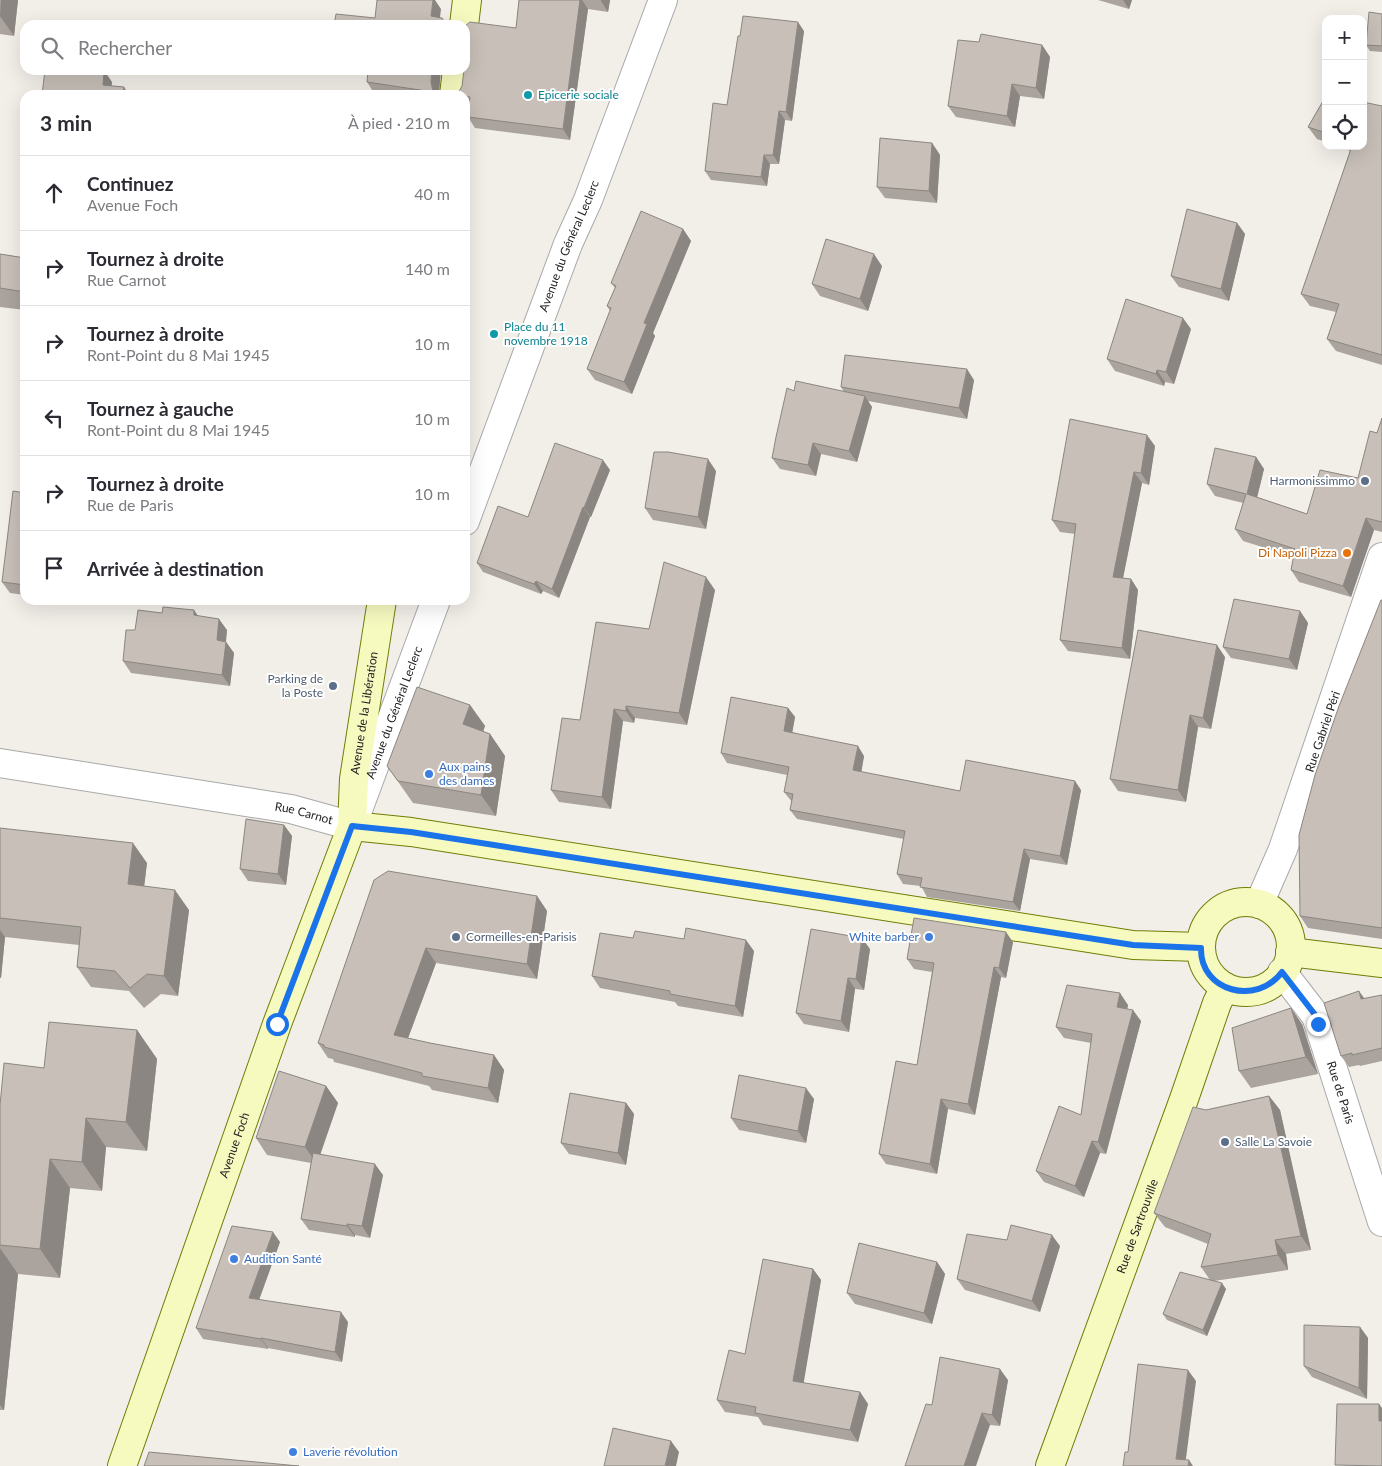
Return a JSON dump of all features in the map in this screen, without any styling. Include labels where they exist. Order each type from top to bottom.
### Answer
[{"type":"street","points":[[465,20],[468,0]]},
{"type":"street","name":"Avenue du Général Leclerc","points":[[470,508],[565,253],[588,200],[663,0]]},
{"type":"street","points":[[455,90],[456,75]]},
{"type":"street","name":"Rue Gabriel Péri","points":[[1259,904],[1282,849],[1382,557]]},
{"type":"street","name":"Avenue de la Libération","points":[[352,826],[355,765],[381,605]]},
{"type":"street","name":"Avenue du Général Leclerc","points":[[352,826],[434,605]]},
{"type":"street","name":"Rue Carnot","points":[[0,763],[291,809],[352,826],[411,832],[1133,945],[1201,948]]},
{"type":"street","name":"Avenue Foch","points":[[122,1466],[277,1024],[352,826]]},
{"type":"street","points":[[1238,903],[1259,904],[1275,914],[1286,928],[1290,940],[1286,962],[1278,978],[1267,987],[1239,992],[1225,987],[1216,981],[1208,971],[1203,961],[1201,948],[1205,929],[1210,919],[1228,906],[1238,903]]},
{"type":"street","points":[[1286,962],[1382,964]]},
{"type":"street","name":"Rue de Paris","points":[[1286,962],[1316,1016],[1382,1222]]},
{"type":"street","name":"Rue de Sartrouville","points":[[1050,1466],[1184,1099],[1217,1003],[1225,987]]},
{"type":"building","points":[[377,0],[433,0],[431,16],[442,18],[443,20],[335,20],[336,14],[375,18]]},
{"type":"building","name":"Epicerie sociale","points":[[519,0],[580,0],[563,129],[470,117],[470,90],[460,90],[463,75],[470,75],[470,22],[516,28]]},
{"type":"building","points":[[1369,12],[1382,14],[1382,46],[1367,45]]},
{"type":"building","points":[[743,16],[798,22],[786,112],[779,111],[773,155],[764,155],[761,177],[705,171],[713,103],[727,105]]},
{"type":"building","points":[[981,34],[1042,45],[1036,88],[1012,84],[1007,116],[948,106],[958,40],[979,42]]},
{"type":"building","points":[[44,75],[104,75],[103,85],[124,87],[124,90],[43,90]]},
{"type":"building","points":[[368,75],[432,75],[433,90],[420,90],[367,82]]},
{"type":"building","points":[[1322,103],[1322,132],[1308,127]]},
{"type":"building","points":[[1367,103],[1382,106],[1382,355],[1327,339],[1339,304],[1301,294],[1351,150],[1367,150]]},
{"type":"building","points":[[880,138],[932,143],[929,191],[877,187]]},
{"type":"building","points":[[1187,209],[1237,223],[1221,289],[1171,276]]},
{"type":"building","points":[[641,211],[683,229],[644,323],[647,324],[624,382],[587,369],[611,308],[607,306],[616,286],[611,283]]},
{"type":"building","points":[[826,239],[874,254],[860,299],[812,284]]},
{"type":"building","points":[[0,254],[20,257],[20,291],[0,288]]},
{"type":"building","points":[[1126,299],[1183,318],[1166,372],[1157,370],[1156,374],[1107,359]]},
{"type":"building","points":[[845,355],[967,369],[959,408],[841,387]]},
{"type":"building","points":[[796,381],[865,396],[849,451],[813,443],[808,465],[772,458],[787,388],[794,391]]},
{"type":"building","points":[[1382,418],[1382,522],[1366,518],[1343,586],[1291,570],[1295,549],[1235,529],[1246,494],[1207,484],[1215,448],[1256,457],[1247,494],[1307,514],[1320,470],[1358,478],[1370,431],[1377,433]]},
{"type":"building","points":[[1070,419],[1147,435],[1141,473],[1134,472],[1113,577],[1131,579],[1122,648],[1060,640],[1076,524],[1052,520]]},
{"type":"building","points":[[555,443],[603,460],[552,589],[536,581],[534,584],[477,563],[498,506],[528,517]]},
{"type":"building","points":[[654,452],[668,452],[708,459],[698,517],[645,508]]},
{"type":"building","points":[[13,491],[20,492],[20,584],[2,582]]},
{"type":"building","points":[[664,562],[706,577],[679,713],[626,706],[626,711],[614,709],[602,797],[551,790],[562,718],[580,720],[596,622],[649,629]]},
{"type":"building","points":[[1234,599],[1300,611],[1289,659],[1223,647]]},
{"type":"building","points":[[1381,600],[1382,928],[1300,916],[1299,835],[1315,775],[1339,706]]},
{"type":"building","points":[[163,607],[194,610],[194,615],[219,619],[217,640],[226,642],[222,675],[123,661],[126,630],[135,630],[138,610],[162,613]]},
{"type":"building","points":[[1138,630],[1217,645],[1203,718],[1190,715],[1178,790],[1110,779]]},
{"type":"building","points":[[417,687],[470,705],[463,724],[490,734],[481,795],[398,781],[387,766]]},
{"type":"building","points":[[731,697],[788,708],[784,731],[858,746],[853,770],[960,791],[966,760],[1075,781],[1060,856],[1024,849],[1013,902],[920,887],[922,878],[897,874],[905,831],[790,810],[793,794],[784,792],[789,767],[721,753]]},
{"type":"building","points":[[246,819],[284,825],[278,874],[240,869]]},
{"type":"building","points":[[0,828],[133,843],[128,884],[175,890],[164,976],[147,974],[130,988],[115,971],[77,967],[81,927],[0,918]]},
{"type":"building","points":[[388,871],[537,896],[527,964],[426,948],[394,1035],[494,1055],[488,1088],[422,1076],[422,1073],[324,1047],[324,1045],[318,1043],[374,880]]},
{"type":"building","points":[[914,918],[1006,932],[999,968],[994,967],[968,1104],[941,1099],[930,1164],[879,1154],[896,1061],[917,1065],[934,963],[907,959]]},
{"type":"building","points":[[686,928],[746,940],[735,1006],[670,994],[670,991],[592,976],[600,933],[633,938],[635,931],[684,939]]},
{"type":"building","points":[[811,929],[862,938],[856,979],[848,978],[841,1021],[796,1013]]},
{"type":"building","points":[[1067,985],[1120,993],[1117,1007],[1133,1010],[1098,1142],[1092,1141],[1075,1186],[1036,1171],[1059,1106],[1081,1115],[1092,1034],[1056,1027]]},
{"type":"building","points":[[1359,991],[1361,999],[1382,995],[1382,1048],[1341,1056],[1324,1003]]},
{"type":"building","points":[[1291,1008],[1306,1057],[1239,1071],[1232,1028]]},
{"type":"building","points":[[49,1022],[137,1030],[126,1122],[86,1118],[82,1162],[50,1159],[40,1249],[0,1245],[0,1105],[4,1063],[44,1068]]},
{"type":"building","points":[[279,1071],[326,1086],[305,1147],[256,1138]]},
{"type":"building","points":[[739,1075],[806,1088],[798,1131],[731,1118]]},
{"type":"building","points":[[570,1093],[626,1103],[618,1153],[561,1143]]},
{"type":"building","points":[[1269,1096],[1301,1236],[1275,1240],[1278,1255],[1201,1267],[1211,1234],[1154,1213],[1193,1107],[1206,1110]]},
{"type":"building","points":[[313,1153],[375,1164],[362,1226],[347,1224],[347,1226],[301,1219]]},
{"type":"building","points":[[1011,1225],[1052,1235],[1032,1301],[957,1279],[967,1234],[1007,1240]]},
{"type":"building","points":[[232,1226],[273,1232],[249,1298],[341,1312],[335,1352],[196,1328]]},
{"type":"building","points":[[859,1243],[937,1262],[924,1313],[847,1293]]},
{"type":"building","points":[[763,1259],[813,1269],[793,1381],[860,1392],[850,1430],[755,1413],[756,1407],[717,1400],[729,1350],[745,1354]]},
{"type":"building","points":[[1180,1272],[1222,1283],[1203,1330],[1163,1314]]},
{"type":"building","points":[[1304,1325],[1360,1327],[1359,1388],[1304,1366]]},
{"type":"building","points":[[940,1357],[1000,1369],[992,1415],[982,1413],[964,1466],[905,1466],[926,1404],[932,1405]]},
{"type":"building","points":[[1138,1364],[1188,1370],[1176,1459],[1189,1460],[1188,1466],[1123,1466],[1125,1452],[1128,1452]]},
{"type":"building","points":[[1337,1404],[1379,1404],[1379,1421],[1382,1421],[1382,1466],[1335,1465]]},
{"type":"building","points":[[613,1428],[671,1441],[665,1466],[604,1466]]},
{"type":"building","points":[[149,1452],[299,1466],[144,1466]]},
{"type":"place","name":"Epicerie sociale","points":[[528,95]]},
{"type":"place","name":"Place du 11 novembre 1918","points":[[494,334]]},
{"type":"place","name":"Harmonissimmo","points":[[1365,481]]},
{"type":"place","name":"Di Napoli Pizza","points":[[1347,553]]},
{"type":"place","name":"Parking de la Poste","points":[[333,686]]},
{"type":"place","name":"Aux pains des dames","points":[[429,774]]},
{"type":"place","name":"Cormeilles-en-Parisis","points":[[456,937]]},
{"type":"place","name":"White barber","points":[[929,937]]},
{"type":"place","name":"Salle La Savoie","points":[[1225,1142]]},
{"type":"place","name":"Audition Santé","points":[[234,1259]]},
{"type":"place","name":"Laverie révolution","points":[[293,1452]]},
{"type":"route","points":[[277,1024],[352,826],[411,832],[1133,945],[1201,948],[1203,961],[1216,981],[1225,987],[1239,992],[1267,987],[1282,972],[1316,1016],[1318,1024]]}]
